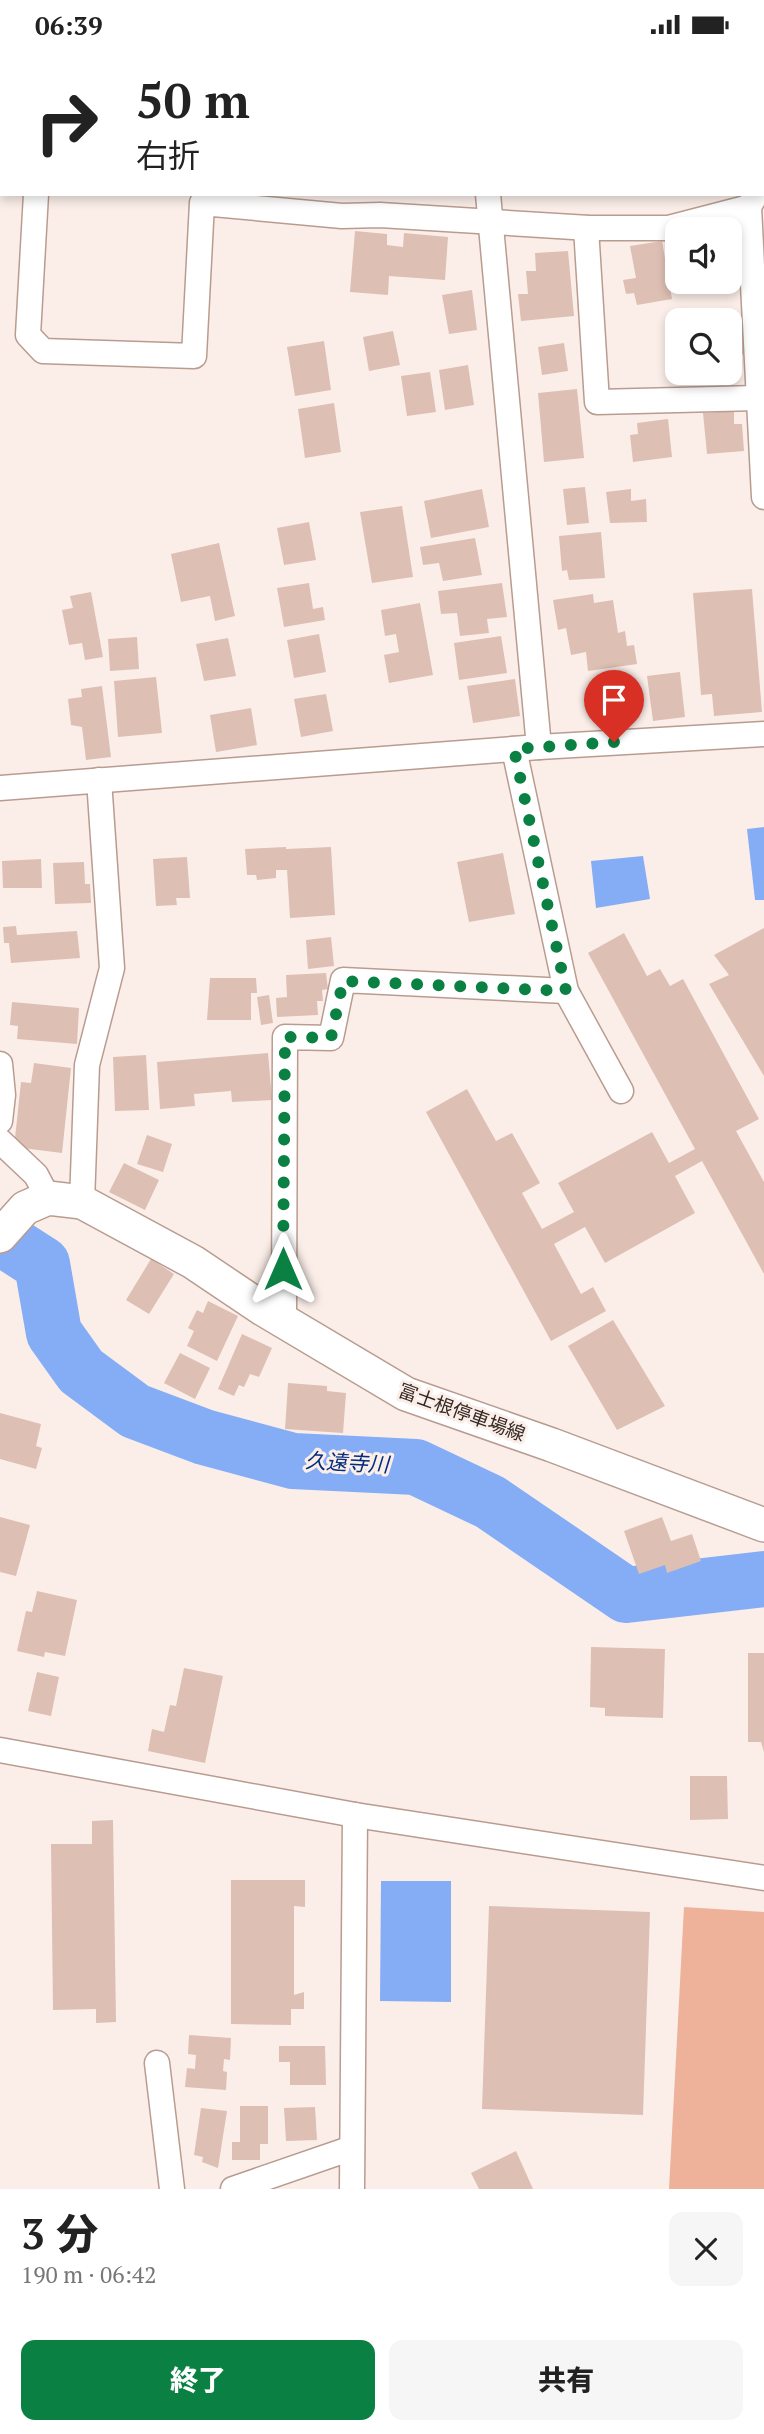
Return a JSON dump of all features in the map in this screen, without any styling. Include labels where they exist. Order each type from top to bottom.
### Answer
[{"type":"main road","name":"富士根停車場線","points":[[36,1203],[82,1202],[193,1262],[406,1394],[552,1445],[764,1525]]},
{"type":"main road","points":[[0,1236],[36,1203]]},
{"type":"street","points":[[36,196],[28,335],[43,351],[194,356],[202,199],[342,216],[380,215],[586,228],[668,227],[753,201],[757,398],[764,497]]},
{"type":"street","points":[[488,196],[539,747]]},
{"type":"street","points":[[586,228],[597,402],[757,398]]},
{"type":"street","points":[[0,788],[539,747],[764,734]]},
{"type":"street","points":[[514,749],[566,991],[621,1091]]},
{"type":"street","points":[[82,1202],[87,1065],[112,968],[99,780]]},
{"type":"street","points":[[284,1320],[285,1037],[331,1038],[343,981],[566,991]]},
{"type":"street","points":[[0,1064],[4,1095],[0,1121]]},
{"type":"street","points":[[0,1141],[36,1175],[36,1203]]},
{"type":"street","points":[[0,1750],[355,1815],[764,1878]]},
{"type":"street","points":[[352,2189],[355,1815]]},
{"type":"street","points":[[158,2063],[172,2189]]},
{"type":"street","points":[[233,2189],[352,2148]]},
{"type":"shaded area","points":[[684,1907],[764,1912],[764,2189],[669,2189]]},
{"type":"water","points":[[764,827],[764,900],[755,900],[747,829]]},
{"type":"water","points":[[643,856],[650,899],[596,908],[591,861]]},
{"type":"water","points":[[381,1881],[451,1881],[451,2002],[380,2001]]},
{"type":"building","points":[[355,231],[387,234],[387,245],[403,247],[404,233],[448,237],[445,280],[389,276],[388,295],[350,292]]},
{"type":"building","points":[[662,241],[665,294],[671,294],[672,299],[637,305],[634,293],[626,294],[623,280],[636,278],[630,246]]},
{"type":"building","points":[[568,251],[574,316],[521,321],[518,294],[528,294],[526,271],[536,271],[535,253]]},
{"type":"building","points":[[472,290],[477,330],[449,334],[442,295]]},
{"type":"building","points":[[393,331],[400,365],[369,371],[363,337]]},
{"type":"building","points":[[742,334],[746,354],[742,354]]},
{"type":"building","points":[[324,341],[331,390],[295,396],[287,347]]},
{"type":"building","points":[[564,343],[568,371],[542,375],[538,347]]},
{"type":"building","points":[[468,365],[474,405],[445,410],[439,370]]},
{"type":"building","points":[[430,372],[436,412],[407,416],[401,376]]},
{"type":"building","points":[[577,389],[584,458],[544,462],[538,393]]},
{"type":"building","points":[[334,403],[341,452],[305,458],[298,409]]},
{"type":"building","points":[[734,411],[734,424],[742,424],[744,451],[707,454],[703,413]]},
{"type":"building","points":[[668,419],[672,457],[633,462],[630,435],[638,434],[637,423]]},
{"type":"building","points":[[585,487],[589,523],[567,525],[563,489]]},
{"type":"building","points":[[482,489],[489,527],[431,538],[424,501]]},
{"type":"building","points":[[631,489],[631,501],[646,499],[647,522],[610,523],[606,492]]},
{"type":"building","points":[[402,506],[413,577],[372,583],[360,512]]},
{"type":"building","points":[[309,522],[316,560],[284,565],[277,528]]},
{"type":"building","points":[[601,532],[605,578],[569,580],[567,570],[562,571],[559,536]]},
{"type":"building","points":[[475,538],[482,575],[443,581],[439,563],[423,565],[420,547]]},
{"type":"building","points":[[219,543],[235,616],[215,621],[210,596],[181,602],[171,554]]},
{"type":"building","points":[[309,583],[313,609],[323,607],[325,620],[284,627],[277,588]]},
{"type":"building","points":[[502,583],[507,617],[487,619],[489,633],[460,636],[457,613],[441,614],[438,591]]},
{"type":"building","points":[[752,589],[762,712],[714,716],[712,694],[701,695],[693,593]]},
{"type":"building","points":[[91,592],[103,657],[85,660],[82,643],[69,645],[62,610],[73,608],[70,596]]},
{"type":"building","points":[[593,594],[594,603],[613,600],[618,633],[625,631],[627,646],[634,645],[637,664],[588,671],[586,652],[571,655],[566,628],[558,630],[553,600]]},
{"type":"building","points":[[420,603],[433,675],[389,683],[384,655],[399,652],[396,634],[385,636],[381,610]]},
{"type":"building","points":[[319,634],[326,672],[294,678],[287,640]]},
{"type":"building","points":[[501,636],[507,673],[459,680],[454,643]]},
{"type":"building","points":[[137,637],[139,669],[110,671],[108,639]]},
{"type":"building","points":[[228,638],[236,676],[204,681],[196,644]]},
{"type":"building","points":[[680,672],[685,717],[653,721],[647,676]]},
{"type":"building","points":[[156,677],[162,733],[118,737],[114,681]]},
{"type":"building","points":[[515,679],[520,716],[473,723],[467,686]]},
{"type":"building","points":[[102,686],[111,757],[86,760],[82,727],[71,725],[68,699],[82,697],[81,689]]},
{"type":"building","points":[[326,694],[333,731],[301,737],[294,699]]},
{"type":"building","points":[[251,708],[257,745],[216,752],[210,715]]},
{"type":"building","points":[[331,847],[335,915],[290,918],[287,870],[276,870],[276,878],[257,880],[256,875],[247,875],[245,849]]},
{"type":"building","points":[[503,853],[515,914],[469,922],[457,862]]},
{"type":"building","points":[[187,857],[190,898],[176,898],[177,905],[156,906],[153,859]]},
{"type":"building","points":[[41,859],[42,888],[3,888],[2,861]]},
{"type":"building","points":[[84,862],[85,884],[90,884],[91,903],[55,904],[53,863]]},
{"type":"building","points":[[16,926],[17,935],[77,931],[80,958],[11,963],[9,943],[4,943],[3,927]]},
{"type":"building","points":[[764,928],[764,1076],[709,984],[729,975],[714,955]]},
{"type":"building","points":[[624,933],[647,976],[660,969],[670,986],[683,979],[759,1119],[736,1131],[764,1182],[764,1274],[702,1161],[675,1176],[695,1213],[605,1263],[585,1227],[554,1244],[581,1294],[593,1287],[606,1311],[551,1341],[426,1112],[467,1089],[496,1141],[512,1133],[540,1183],[522,1193],[542,1229],[574,1212],[558,1183],[652,1132],[669,1163],[695,1149],[588,953]]},
{"type":"building","points":[[331,937],[334,966],[308,969],[306,940]]},
{"type":"building","points":[[326,973],[328,989],[322,990],[323,1001],[317,1001],[318,1015],[277,1017],[276,998],[287,997],[286,975]]},
{"type":"building","points":[[210,978],[256,978],[257,993],[251,993],[251,1020],[207,1020]]},
{"type":"building","points":[[269,995],[273,1023],[261,1025],[257,997]]},
{"type":"building","points":[[12,1002],[79,1008],[77,1044],[17,1039],[18,1026],[10,1025]]},
{"type":"building","points":[[268,1053],[272,1100],[232,1102],[231,1091],[194,1094],[195,1106],[160,1109],[157,1062]]},
{"type":"building","points":[[146,1055],[149,1110],[115,1111],[113,1057]]},
{"type":"building","points":[[34,1063],[71,1068],[62,1153],[14,1147],[21,1082],[31,1083]]},
{"type":"building","points":[[147,1135],[172,1144],[163,1172],[137,1164]]},
{"type":"building","points":[[124,1163],[159,1180],[145,1210],[109,1192]]},
{"type":"building","points":[[151,1259],[174,1274],[149,1314],[126,1300]]},
{"type":"building","points":[[208,1301],[238,1316],[217,1361],[187,1346],[194,1331],[188,1328],[197,1310],[203,1313]]},
{"type":"building","points":[[613,1320],[665,1406],[617,1430],[568,1346]]},
{"type":"building","points":[[242,1334],[272,1348],[259,1377],[250,1374],[244,1387],[239,1385],[234,1396],[218,1389]]},
{"type":"building","points":[[180,1353],[210,1368],[195,1399],[164,1383]]},
{"type":"building","points":[[288,1383],[327,1386],[327,1391],[346,1393],[343,1433],[285,1429]]},
{"type":"building","points":[[0,1413],[41,1424],[36,1446],[42,1448],[36,1469],[0,1459]]},
{"type":"building","points":[[0,1517],[30,1525],[16,1576],[0,1572]]},
{"type":"building","points":[[662,1517],[671,1541],[692,1534],[701,1561],[667,1573],[665,1565],[639,1574],[624,1531]]},
{"type":"building","points":[[37,1591],[77,1600],[65,1656],[45,1652],[44,1657],[17,1651],[26,1611],[32,1612]]},
{"type":"building","points":[[591,1647],[665,1649],[663,1718],[605,1716],[605,1708],[590,1707]]},
{"type":"building","points":[[748,1653],[764,1653],[764,1752],[761,1742],[748,1742]]},
{"type":"building","points":[[184,1668],[223,1676],[205,1763],[148,1751],[152,1729],[164,1732],[170,1705],[176,1706]]},
{"type":"building","points":[[37,1672],[59,1677],[51,1716],[28,1711]]},
{"type":"building","points":[[690,1776],[727,1776],[728,1819],[690,1820]]},
{"type":"building","points":[[113,1820],[116,2022],[96,2023],[96,2009],[53,2010],[51,1844],[92,1844],[92,1821]]},
{"type":"building","points":[[231,1880],[305,1880],[305,1907],[294,1906],[294,1995],[304,1992],[304,2009],[291,2009],[291,2025],[231,2024]]},
{"type":"building","points":[[489,1906],[650,1912],[643,2115],[482,2109]]},
{"type":"building","points":[[189,2035],[231,2038],[230,2060],[224,2059],[223,2071],[227,2072],[226,2090],[185,2087],[187,2068],[195,2069],[196,2055],[188,2054]]},
{"type":"building","points":[[279,2046],[325,2046],[326,2085],[290,2085],[290,2062],[279,2062]]},
{"type":"building","points":[[240,2106],[268,2106],[268,2144],[260,2144],[260,2160],[232,2160],[232,2142],[240,2142]]},
{"type":"building","points":[[315,2107],[317,2140],[286,2141],[284,2108]]},
{"type":"building","points":[[201,2108],[227,2111],[218,2168],[202,2162],[203,2157],[194,2155]]},
{"type":"building","points":[[516,2151],[533,2189],[479,2189],[471,2173]]},
{"type":"waterway","name":"久遠寺川","points":[[0,1237],[42,1264],[54,1333],[81,1371],[135,1411],[204,1437],[293,1461],[416,1467],[490,1502],[626,1595],[764,1579]]},
{"type":"route","points":[[283,1269],[285,1037],[331,1038],[343,981],[566,991],[514,749],[614,742]]}]
